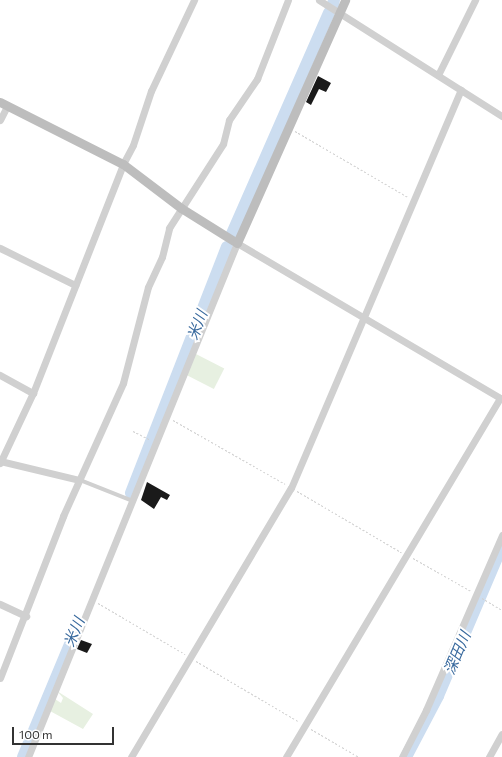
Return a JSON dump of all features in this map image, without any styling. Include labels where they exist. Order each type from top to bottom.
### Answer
[{"type":"street","points":[[79,480],[0,462],[33,393],[123,164],[133,145],[151,91],[194,0]]},
{"type":"street","points":[[0,678],[79,480],[123,383],[148,287],[162,258],[169,228],[223,144],[229,120],[257,79],[288,0]]},
{"type":"street","points":[[319,0],[340,11],[502,116]]},
{"type":"street","points":[[28,757],[94,600],[168,417],[186,365],[237,243],[345,0]]},
{"type":"street","points":[[438,75],[475,0]]},
{"type":"street","points":[[131,757],[291,488],[461,90]]},
{"type":"street","points":[[0,120],[4,104],[123,164],[181,208],[237,243],[501,398],[406,554],[286,757]]},
{"type":"street","points":[[0,248],[75,285]]},
{"type":"street","points":[[0,375],[33,393]]},
{"type":"street","points":[[402,757],[426,710],[502,535]]},
{"type":"street","points":[[0,604],[26,616]]},
{"type":"street","points":[[489,757],[502,734]]},
{"type":"lane","points":[[79,480],[133,501]]},
{"type":"path","points":[[289,128],[414,200]]},
{"type":"path","points":[[168,417],[502,610]]},
{"type":"path","points":[[133,431],[150,439]]},
{"type":"path","points":[[94,600],[359,757]]},
{"type":"green space","points":[[194,353],[224,368],[214,389],[184,373]]},
{"type":"green space","points":[[57,691],[93,714],[83,729],[50,711],[55,699],[61,703],[63,698]]},
{"type":"building","points":[[318,76],[331,83],[326,92],[319,89],[311,105],[306,102]]},
{"type":"building","points":[[147,482],[170,495],[167,500],[161,497],[154,509],[141,500]]},
{"type":"building","points":[[81,640],[92,644],[87,653],[77,649]]},
{"type":"waterway","name":"米川","points":[[333,4],[334,0]]},
{"type":"waterway","name":"米川","points":[[231,236],[329,13]]},
{"type":"waterway","name":"米川","points":[[131,493],[227,247]]},
{"type":"waterway","name":"深田川","points":[[406,757],[438,696],[502,546]]},
{"type":"waterway","name":"米川","points":[[23,757],[78,625]]}]
